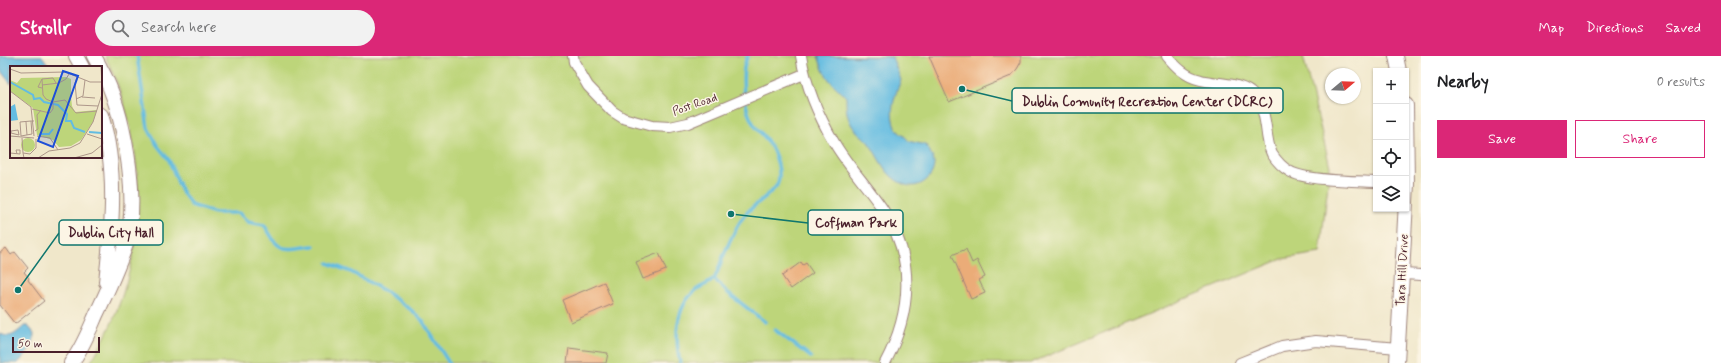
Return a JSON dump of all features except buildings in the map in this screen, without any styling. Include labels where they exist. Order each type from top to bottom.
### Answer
[{"type":"main road","points":[[76,56],[81,66]]},
{"type":"main road","points":[[94,56],[99,66]]},
{"type":"main road","points":[[1396,56],[1398,68]]},
{"type":"main road","points":[[71,363],[103,300],[126,243],[130,216],[131,192],[125,145],[117,108],[102,73]]},
{"type":"main road","points":[[102,120],[108,147],[113,193],[103,300]]},
{"type":"main road","name":"Tara Hill Drive","points":[[1406,140],[1407,176]]},
{"type":"main road","name":"Tara Hill Drive","points":[[1397,363],[1405,212]]},
{"type":"street","name":"Post Road","points":[[573,56],[574,62],[588,86],[612,111],[623,118],[652,126],[670,127],[688,123],[804,74]]},
{"type":"street","points":[[801,56],[804,74],[819,112],[835,145],[882,209],[896,232],[904,258],[907,282],[903,317],[900,329],[885,363]]},
{"type":"street","points":[[1167,56],[1176,67],[1187,75],[1200,80],[1229,84],[1250,92],[1259,100],[1272,153],[1279,163],[1289,171],[1299,175],[1328,179],[1373,182]]},
{"type":"street","points":[[1402,274],[1421,276]]},
{"type":"street","points":[[1240,363],[1282,346],[1316,341],[1398,348]]},
{"type":"green space","points":[[105,56],[1303,56],[1330,167],[1320,253],[1282,259],[1030,363],[90,363],[110,328],[124,290],[133,251],[138,211],[137,171],[131,132],[121,93]]},
{"type":"water","points":[[0,56],[42,56],[49,66],[10,66],[10,83],[0,70]]},
{"type":"water","points":[[818,56],[892,57],[901,80],[894,99],[892,113],[893,120],[899,132],[908,141],[926,145],[931,153],[934,168],[929,178],[920,184],[909,186],[896,180],[886,171],[872,147],[852,125],[847,113],[846,97],[830,81],[823,70]]},
{"type":"water","points":[[24,326],[28,326],[34,333],[33,342],[29,350],[18,363],[0,363],[0,333],[10,336]]},
{"type":"waterway","points":[[137,56],[148,128],[157,145],[169,160],[181,190],[191,205],[215,213],[239,213],[248,222],[264,225],[276,243],[281,247],[290,249],[314,246]]},
{"type":"waterway","points":[[680,363],[677,334],[680,314],[684,305],[696,290],[714,279],[731,238],[740,221],[751,208],[774,189],[779,180],[779,169],[771,146],[756,128],[747,109],[743,80],[745,63],[748,56]]},
{"type":"waterway","points":[[328,263],[351,272],[383,290],[410,309],[422,320],[449,363]]},
{"type":"waterway","points":[[714,279],[728,293],[765,322]]},
{"type":"waterway","points":[[775,330],[811,357]]},
{"type":"place","name":"Dublin Comunity Recreation Center (DCRC)","points":[[962,89]]},
{"type":"place","name":"Coffman Park","points":[[731,214]]},
{"type":"place","name":"Dublin City Hall","points":[[18,290]]}]
